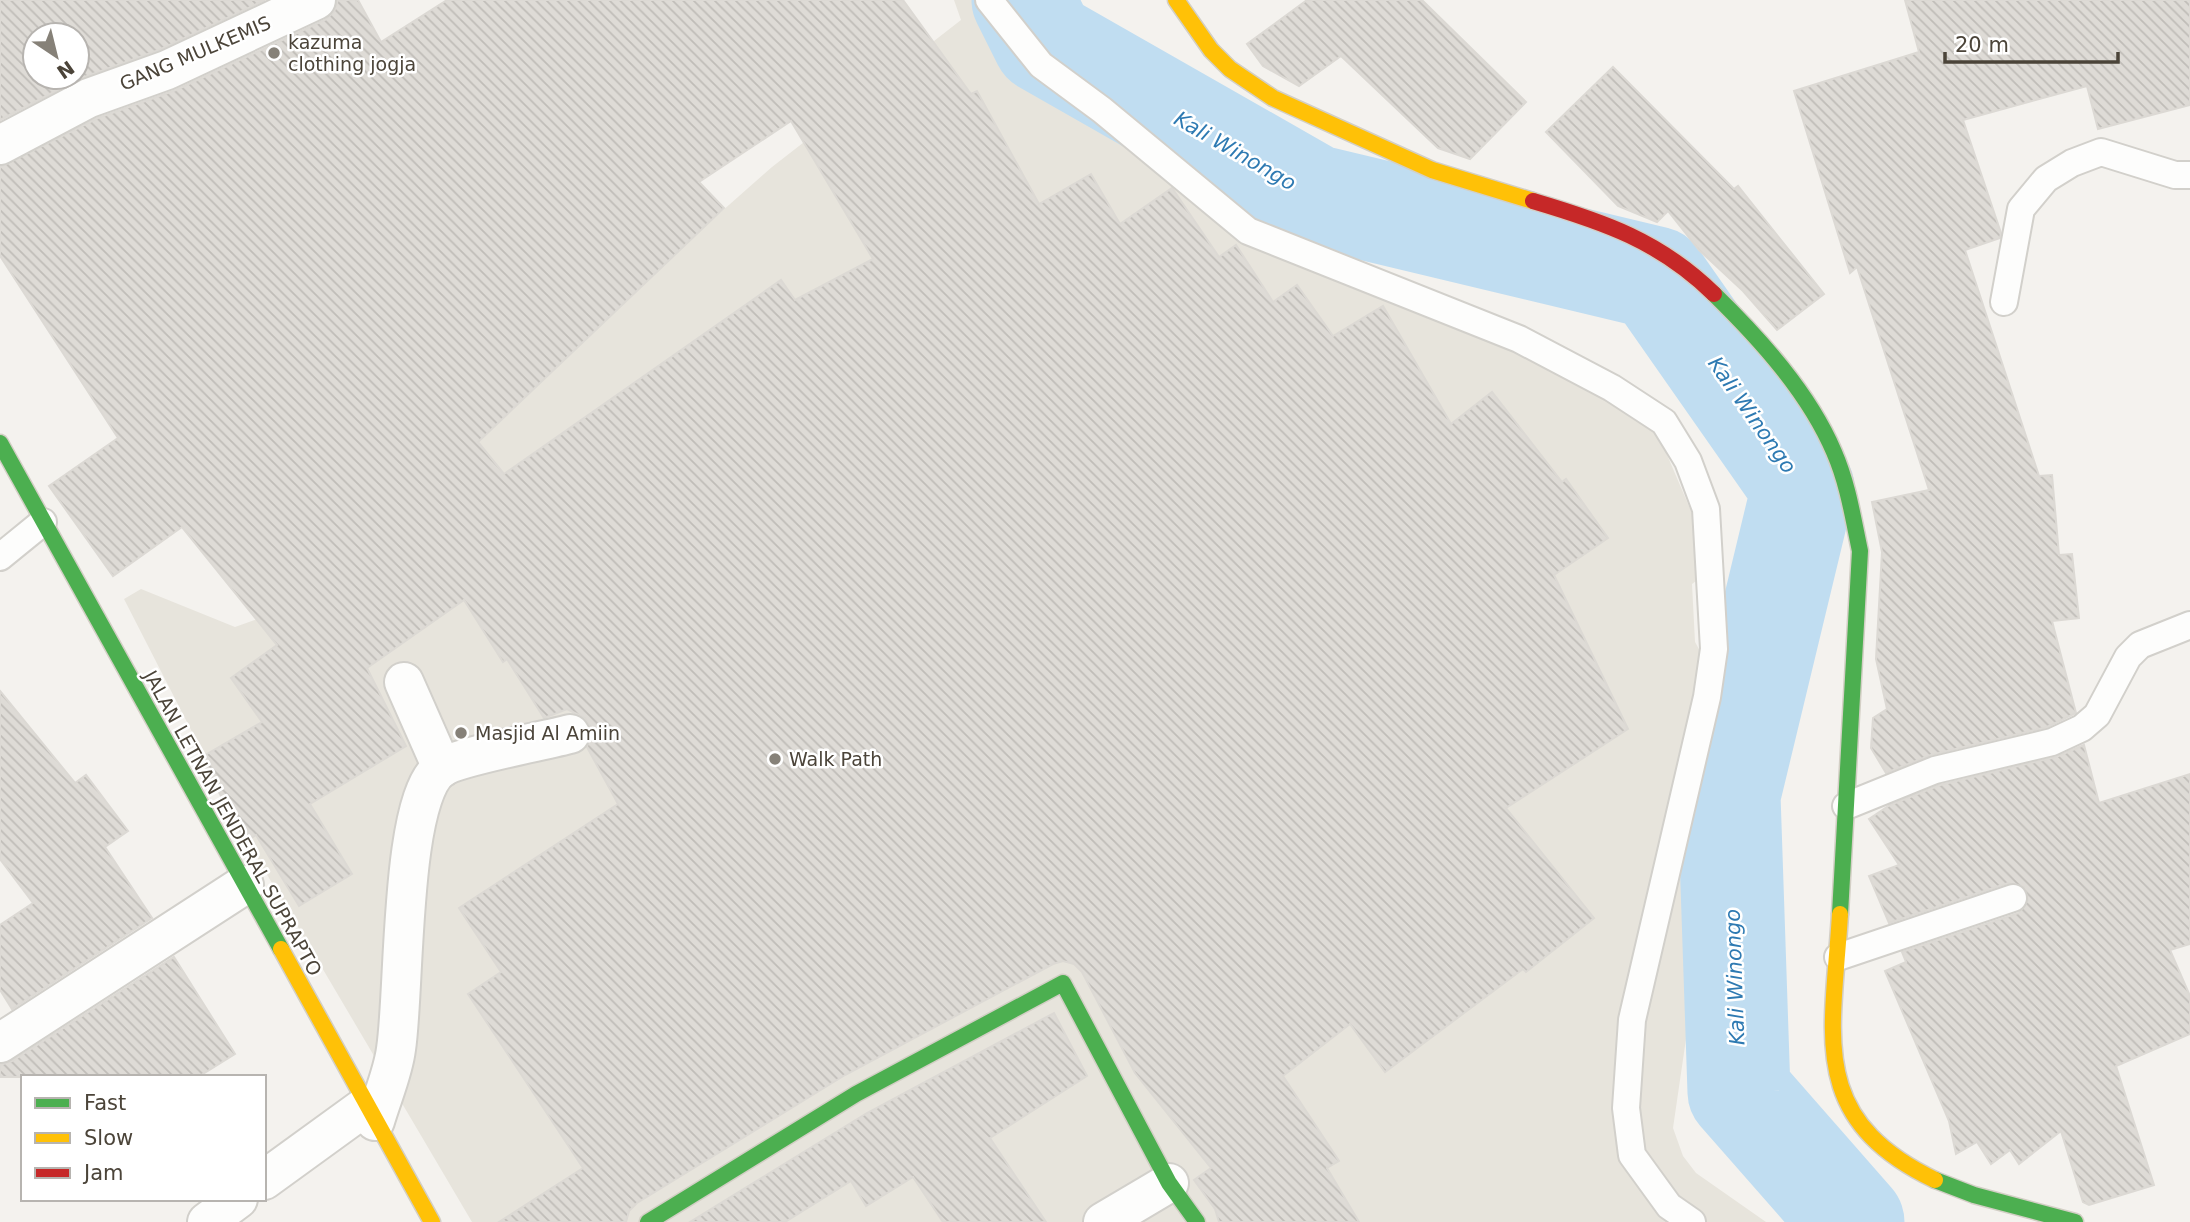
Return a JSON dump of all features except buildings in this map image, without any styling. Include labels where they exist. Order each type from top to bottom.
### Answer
[{"type":"street","name":"GANG MULKEMIS","points":[[0,145],[89,97],[167,70],[316,0]]},
{"type":"street","points":[[1176,0],[1214,54],[1257,90],[1297,111],[1441,173],[1654,244],[1682,261],[1756,340],[1822,426],[1834,450],[1850,500],[1860,551],[1833,1042],[1840,1091],[1872,1140],[1920,1175],[1994,1200],[2075,1222]]},
{"type":"street","name":"JALAN LETNAN JENDERAL SUPRAPTO","points":[[0,443],[432,1222]]},
{"type":"street","points":[[404,682],[442,768]]},
{"type":"street","points":[[266,1179],[370,1113],[396,1052],[411,846],[420,800],[431,779],[442,768],[570,734]]},
{"type":"street","points":[[0,1043],[244,885]]},
{"type":"street","points":[[648,1222],[856,1094],[1063,983],[1169,1183],[1196,1222]]},
{"type":"street","points":[[1103,1222],[1169,1183]]},
{"type":"street","points":[[207,1222],[235,1201]]},
{"type":"lane","points":[[989,0],[1041,65],[1102,110],[1248,231],[1519,339],[1612,388],[1664,422],[1688,461],[1706,509],[1714,649],[1707,697],[1632,1020],[1626,1108],[1632,1155],[1669,1206],[1692,1222]]},
{"type":"lane","points":[[2004,302],[2021,209],[2046,179],[2072,163],[2101,152],[2175,175],[2190,175]]},
{"type":"lane","points":[[0,557],[43,522]]},
{"type":"lane","points":[[1846,806],[1935,770],[2052,742],[2082,728],[2096,715],[2128,657],[2140,645],[2190,625]]},
{"type":"lane","points":[[1838,957],[2013,898]]},
{"type":"shaded area","points":[[954,0],[1007,0],[1036,50],[1262,228],[1344,253],[1389,294],[1647,408],[1715,567],[1692,584],[1695,642],[1709,667],[1727,717],[1713,909],[1687,1032],[1673,1128],[1683,1156],[1696,1173],[1766,1222],[472,1222],[252,849],[124,599],[141,589],[235,627],[288,608],[601,318],[772,167],[961,20]]},
{"type":"waterway","name":"Kali Winongo","points":[[1023,0],[1044,42],[1314,196],[1656,278],[1803,488],[1729,795],[1739,1092],[1853,1222]]},
{"type":"traffic: fast","points":[[1714,294],[1766,348],[1797,388],[1824,430],[1839,464],[1855,526],[1860,551],[1840,914]]},
{"type":"traffic: fast","points":[[0,443],[281,949]]},
{"type":"traffic: fast","points":[[648,1222],[856,1094],[1063,983],[1169,1183],[1197,1222]]},
{"type":"traffic: fast","points":[[1935,1180],[1974,1195],[2075,1222]]},
{"type":"traffic: slow","points":[[1176,0],[1211,50],[1230,69],[1273,98],[1432,170],[1533,201]]},
{"type":"traffic: slow","points":[[1840,914],[1833,1035],[1836,1069],[1846,1100],[1865,1129],[1894,1156],[1935,1180]]},
{"type":"traffic: slow","points":[[281,949],[432,1222]]},
{"type":"traffic: jam","points":[[1533,201],[1584,217],[1652,247],[1673,260],[1714,294]]},
{"type":"place","name":"kazuma clothing jogja","points":[[274,53]]},
{"type":"place","name":"Masjid Al Amiin","points":[[461,733]]},
{"type":"place","name":"Walk Path","points":[[775,759]]}]
